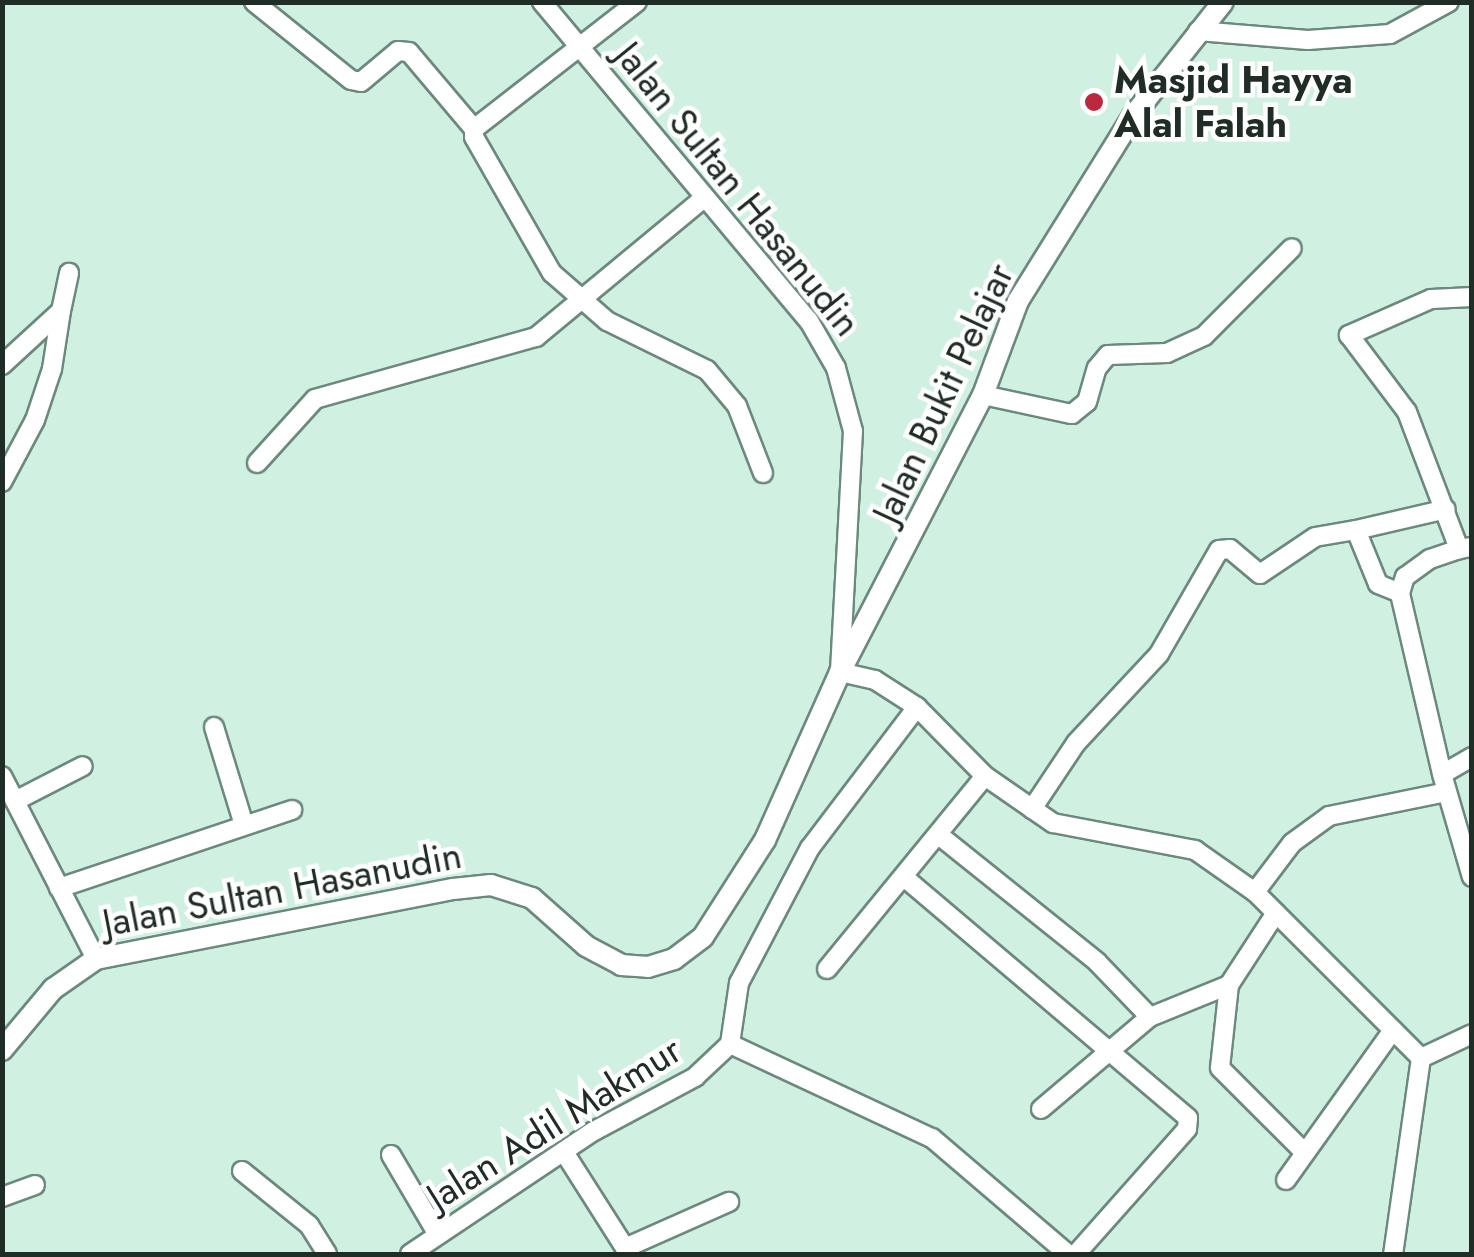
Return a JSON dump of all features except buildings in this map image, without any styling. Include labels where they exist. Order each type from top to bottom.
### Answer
[{"type":"street","points":[[254,2],[355,82],[398,51],[409,52],[474,129],[532,246],[582,304],[707,370],[737,406],[763,473]]},
{"type":"street","name":"Jalan Sultan Hasanudin","points":[[5,1038],[54,988],[96,959],[491,885],[532,898],[586,946],[621,964],[648,968],[674,959],[731,902],[840,672],[854,431],[847,401],[809,322],[542,2]]},
{"type":"street","points":[[474,129],[582,50],[637,2]]},
{"type":"street","name":"Jalan Bukit Pelajar","points":[[840,672],[983,396],[1018,301],[1133,116],[1223,2]]},
{"type":"street","points":[[1198,31],[1308,40],[1390,34],[1448,2]]},
{"type":"street","points":[[258,463],[315,399],[516,345],[582,304],[640,246],[706,197]]},
{"type":"street","points":[[983,396],[1072,414],[1086,402],[1097,368],[1108,355],[1167,353],[1204,336],[1292,248]]},
{"type":"street","points":[[2,482],[46,386],[68,273]]},
{"type":"street","points":[[1472,297],[1431,299],[1350,335],[1407,412],[1465,548],[1418,568],[1400,593],[1445,783],[1472,877]]},
{"type":"street","points":[[2,366],[61,311]]},
{"type":"street","points":[[1032,809],[1076,743],[1159,654],[1212,555],[1230,549],[1260,574],[1314,537],[1446,509]]},
{"type":"street","points":[[1356,530],[1378,584],[1400,593]]},
{"type":"street","points":[[840,672],[874,680],[918,707],[984,776],[1032,809],[1080,832],[1140,835],[1195,850],[1255,892],[1421,1058]]},
{"type":"street","points":[[918,707],[810,848],[739,983],[730,1044],[932,1138],[1068,1254]]},
{"type":"street","points":[[214,727],[244,825]]},
{"type":"street","points":[[1255,892],[1292,843],[1329,816],[1445,783],[1472,757]]},
{"type":"street","points":[[15,801],[82,766]]},
{"type":"street","points":[[2,776],[96,959]]},
{"type":"street","points":[[827,969],[906,878],[984,776]]},
{"type":"street","points":[[59,888],[292,810]]},
{"type":"street","points":[[940,836],[1097,962],[1150,1017]]},
{"type":"street","points":[[906,878],[1110,1046],[1180,1109],[1187,1130],[1076,1254]]},
{"type":"street","points":[[1276,913],[1230,986],[1220,1068],[1304,1152]]},
{"type":"street","points":[[1041,1109],[1110,1046],[1150,1017],[1230,986]]},
{"type":"street","points":[[1286,1180],[1393,1030]]},
{"type":"street","points":[[1421,1058],[1472,1034]]},
{"type":"street","name":"Jalan Adil Makmur","points":[[410,1254],[436,1233],[564,1152],[695,1076],[730,1044]]},
{"type":"street","points":[[1394,1254],[1421,1058]]},
{"type":"street","points":[[564,1152],[627,1251],[728,1202]]},
{"type":"street","points":[[390,1155],[436,1233]]},
{"type":"street","points":[[242,1171],[309,1225],[327,1254]]},
{"type":"street","points":[[2,1197],[36,1185]]},
{"type":"place","name":"Masjid Hayya Alal Falah","points":[[1094,102]]}]
